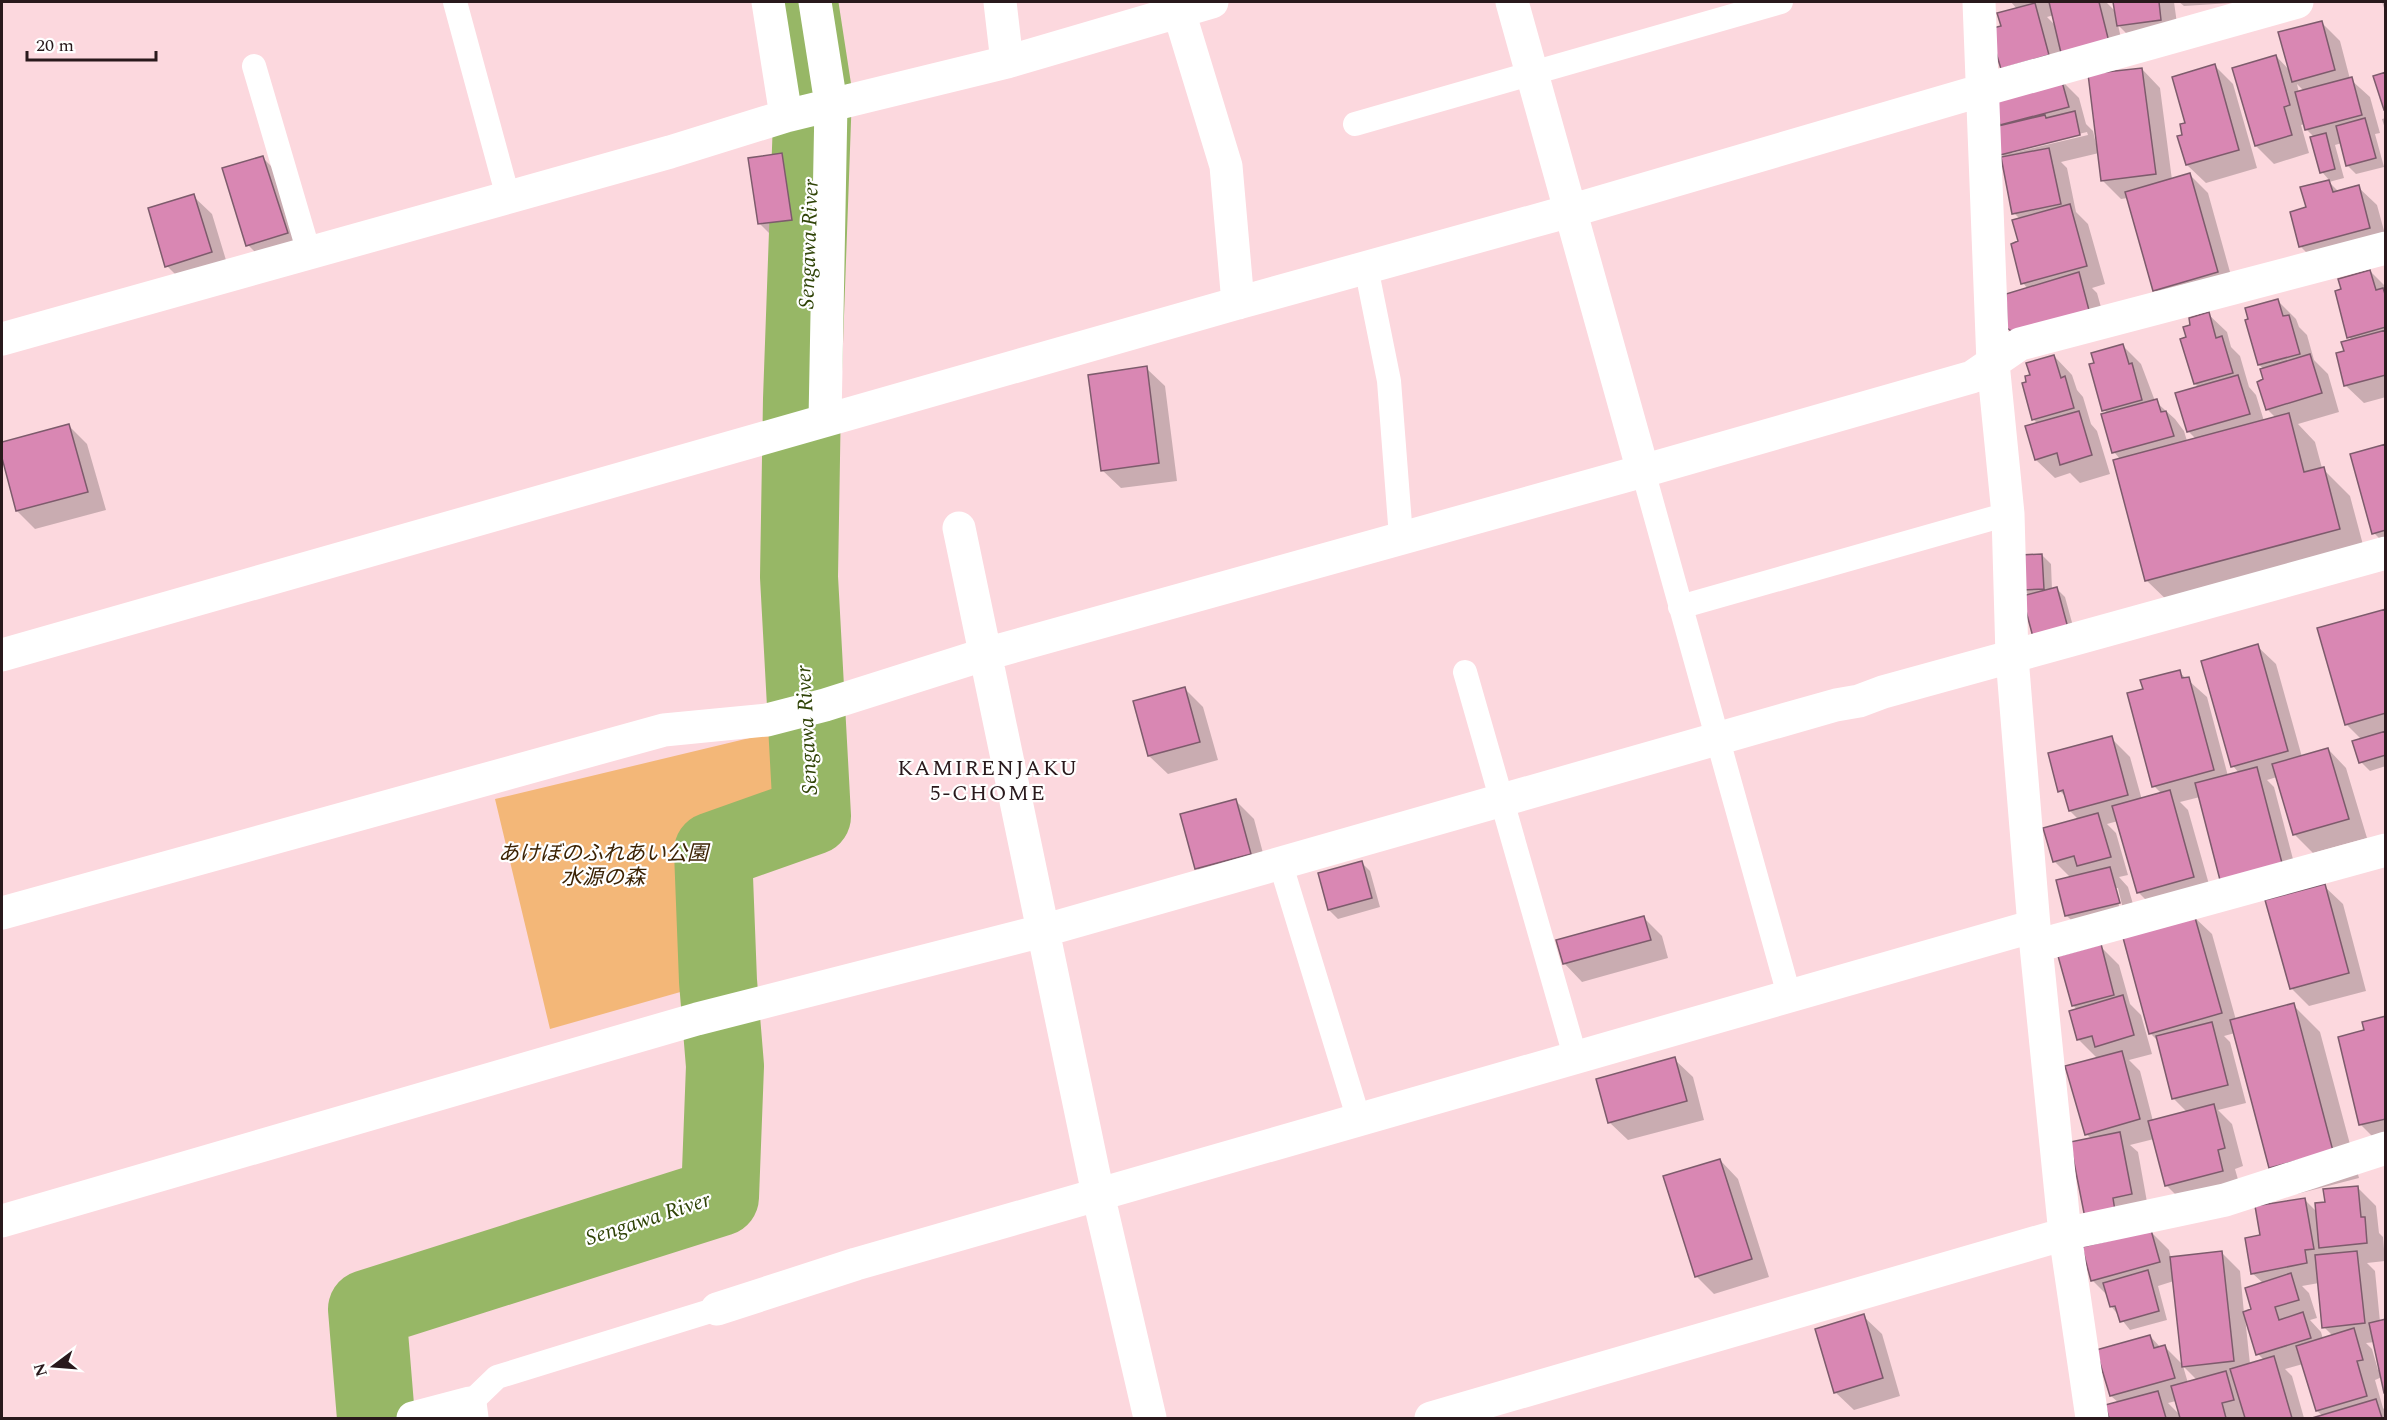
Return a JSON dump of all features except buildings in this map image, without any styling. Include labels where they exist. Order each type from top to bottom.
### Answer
[{"type":"street","points":[[768,2],[786,116]]},
{"type":"street","points":[[815,2],[831,104],[825,420]]},
{"type":"street","points":[[1000,2],[1007,62]]},
{"type":"street","points":[[2,339],[670,152],[786,116],[1007,62],[1177,6],[1212,2]]},
{"type":"street","points":[[1512,2],[1643,471]]},
{"type":"street","points":[[1979,2],[1993,363],[2008,514],[2012,657],[2035,936],[2065,1234],[2092,1419]]},
{"type":"street","points":[[2,655],[782,432],[1570,211],[1983,90],[2297,2]]},
{"type":"street","points":[[1177,6],[1226,166],[1238,303]]},
{"type":"street","points":[[2,913],[664,730],[767,720],[825,705],[986,654],[1972,377],[2020,345],[2385,248]]},
{"type":"street","points":[[959,528],[1098,1194],[1149,1419]]},
{"type":"street","points":[[2,1221],[697,1019],[1042,931],[1502,798],[1836,705],[1859,701],[1883,692],[2385,553]]},
{"type":"street","points":[[717,1309],[856,1264],[1789,994],[2385,850]]},
{"type":"street","points":[[1431,1419],[2065,1234],[2225,1200],[2385,1148]]},
{"type":"street","points":[[413,1419],[471,1411]]},
{"type":"lane","points":[[455,2],[508,197]]},
{"type":"lane","points":[[1355,124],[1781,2]]},
{"type":"lane","points":[[254,66],[309,253]]},
{"type":"lane","points":[[1366,267],[1389,381],[1401,537]]},
{"type":"lane","points":[[1643,471],[1789,994]]},
{"type":"lane","points":[[1680,608],[2008,514]]},
{"type":"lane","points":[[1465,672],[1575,1056]]},
{"type":"lane","points":[[1280,862],[1359,1120]]},
{"type":"lane","points":[[471,1411],[496,1377],[717,1309]]},
{"type":"green space","name":"あけぼのふれあい公園 水源の森","points":[[779,731],[779,821],[692,850],[691,989],[550,1029],[495,799]]},
{"type":"waterway","name":"Sengawa River","points":[[376,1418],[367,1309],[720,1197],[725,1066],[718,981],[713,851],[812,816],[799,577],[802,399],[813,93],[799,2]]},
{"type":"district","name":"KAMIRENJAKU 5-CHOME","points":[[988,780]]}]
